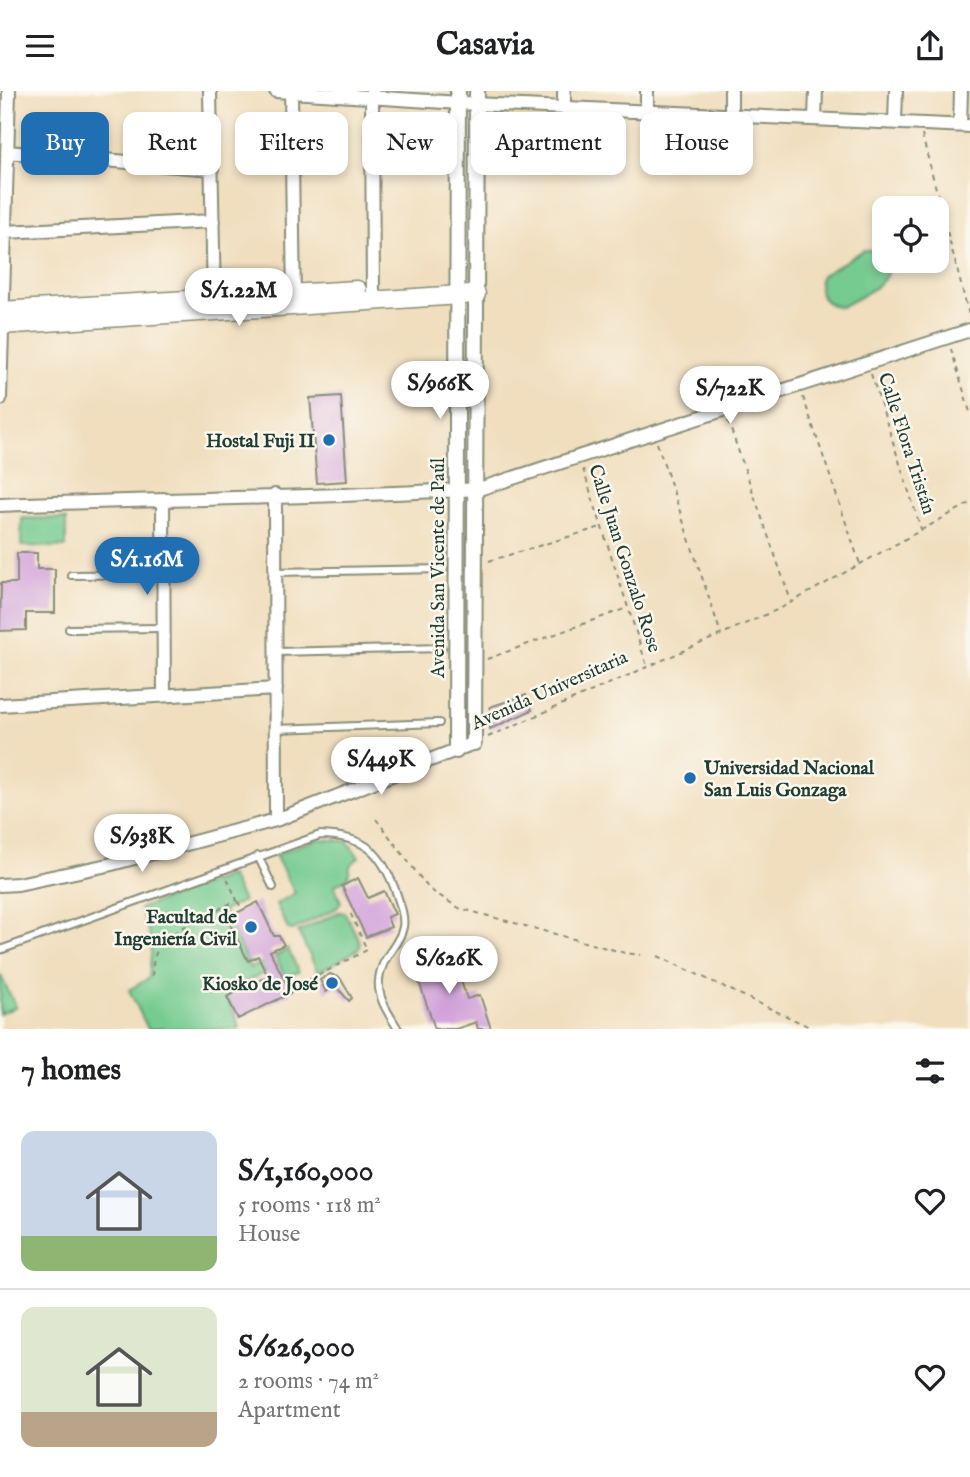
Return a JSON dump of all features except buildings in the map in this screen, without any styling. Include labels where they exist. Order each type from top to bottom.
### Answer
[{"type":"main road","points":[[1,318],[476,289]]},
{"type":"street","points":[[0,399],[9,91]]},
{"type":"street","points":[[210,91],[211,112]]},
{"type":"street","points":[[276,91],[458,97],[564,108],[668,112]]},
{"type":"street","points":[[564,91],[564,108]]},
{"type":"street","points":[[647,91],[647,111]]},
{"type":"street","points":[[731,91],[731,112]]},
{"type":"street","points":[[816,91],[816,118]]},
{"type":"street","points":[[895,122],[896,91]]},
{"type":"street","points":[[753,116],[965,126],[961,91]]},
{"type":"street","points":[[291,92],[294,300]]},
{"type":"street","points":[[372,94],[373,295]]},
{"type":"street","name":"Avenida San Vicente de Paúl","points":[[456,751],[458,97]]},
{"type":"street","name":"Avenida San Vicente de Paúl","points":[[474,743],[476,98]]},
{"type":"street","points":[[7,152],[123,162]]},
{"type":"street","points":[[212,175],[214,304]]},
{"type":"street","points":[[6,232],[213,221]]},
{"type":"street","points":[[0,505],[275,495],[395,494],[479,489],[970,330]]},
{"type":"street","points":[[275,495],[276,820]]},
{"type":"street","points":[[163,499],[164,695]]},
{"type":"street","points":[[0,705],[276,689]]},
{"type":"street","name":"Avenida Universitaria","points":[[0,885],[18,884],[108,866],[276,820],[474,743]]},
{"type":"lane","points":[[275,572],[444,569]]},
{"type":"lane","points":[[71,575],[164,574]]},
{"type":"lane","points":[[69,629],[164,628]]},
{"type":"lane","points":[[275,652],[442,648]]},
{"type":"lane","points":[[276,729],[439,723]]},
{"type":"lane","points":[[0,950],[320,835],[352,838],[362,842],[374,853],[389,873],[403,912],[402,933],[387,953],[379,980],[383,1003],[398,1029]]},
{"type":"lane","points":[[258,856],[273,887]]},
{"type":"path","points":[[919,123],[970,319]]},
{"type":"path","points":[[948,338],[970,412]]},
{"type":"path","name":"Calle Flora Tristán","points":[[867,365],[922,530]]},
{"type":"path","points":[[800,386],[860,565]]},
{"type":"path","points":[[724,410],[791,603]]},
{"type":"path","points":[[654,433],[721,635]]},
{"type":"path","name":"Calle Juan Gonzalo Rose","points":[[579,457],[647,667]]},
{"type":"path","name":"Avenida Universitaria","points":[[474,743],[791,603],[970,503]]},
{"type":"path","points":[[475,565],[601,527]]},
{"type":"path","points":[[475,664],[628,608]]},
{"type":"path","points":[[376,820],[429,890],[460,908],[625,953],[642,955]]},
{"type":"path","points":[[223,869],[241,908]]},
{"type":"path","points":[[152,976],[155,956],[162,944],[180,930],[237,900]]},
{"type":"path","points":[[309,980],[366,950],[349,910]]},
{"type":"path","points":[[658,956],[814,1029]]},
{"type":"green space","points":[[864,250],[872,251],[872,273],[887,273],[867,293],[841,307],[830,304],[822,297],[819,287],[821,276]]},
{"type":"green space","points":[[22,518],[66,519],[66,547],[21,546]]},
{"type":"green space","points":[[316,839],[347,841],[359,857],[350,866],[348,878],[334,886],[341,902],[337,908],[293,930],[288,929],[276,904],[295,893],[275,855]]},
{"type":"green space","points":[[230,876],[243,901],[223,911],[250,968],[262,963],[266,972],[225,992],[240,1029],[148,1029],[129,990],[149,978],[152,943],[140,908]]},
{"type":"green space","points":[[339,912],[345,913],[360,942],[359,949],[318,972],[298,932]]},
{"type":"green space","points":[[288,949],[299,972],[285,977],[275,956]]},
{"type":"green space","points":[[0,974],[16,1007],[0,1014]]},
{"type":"place","name":"Hostal Fuji II","points":[[329,440]]},
{"type":"place","name":"Universidad Nacional San Luis Gonzaga","points":[[690,778]]},
{"type":"place","name":"Facultad de Ingeniería Civil","points":[[251,927]]},
{"type":"place","name":"Kiosko de José","points":[[332,983]]}]
